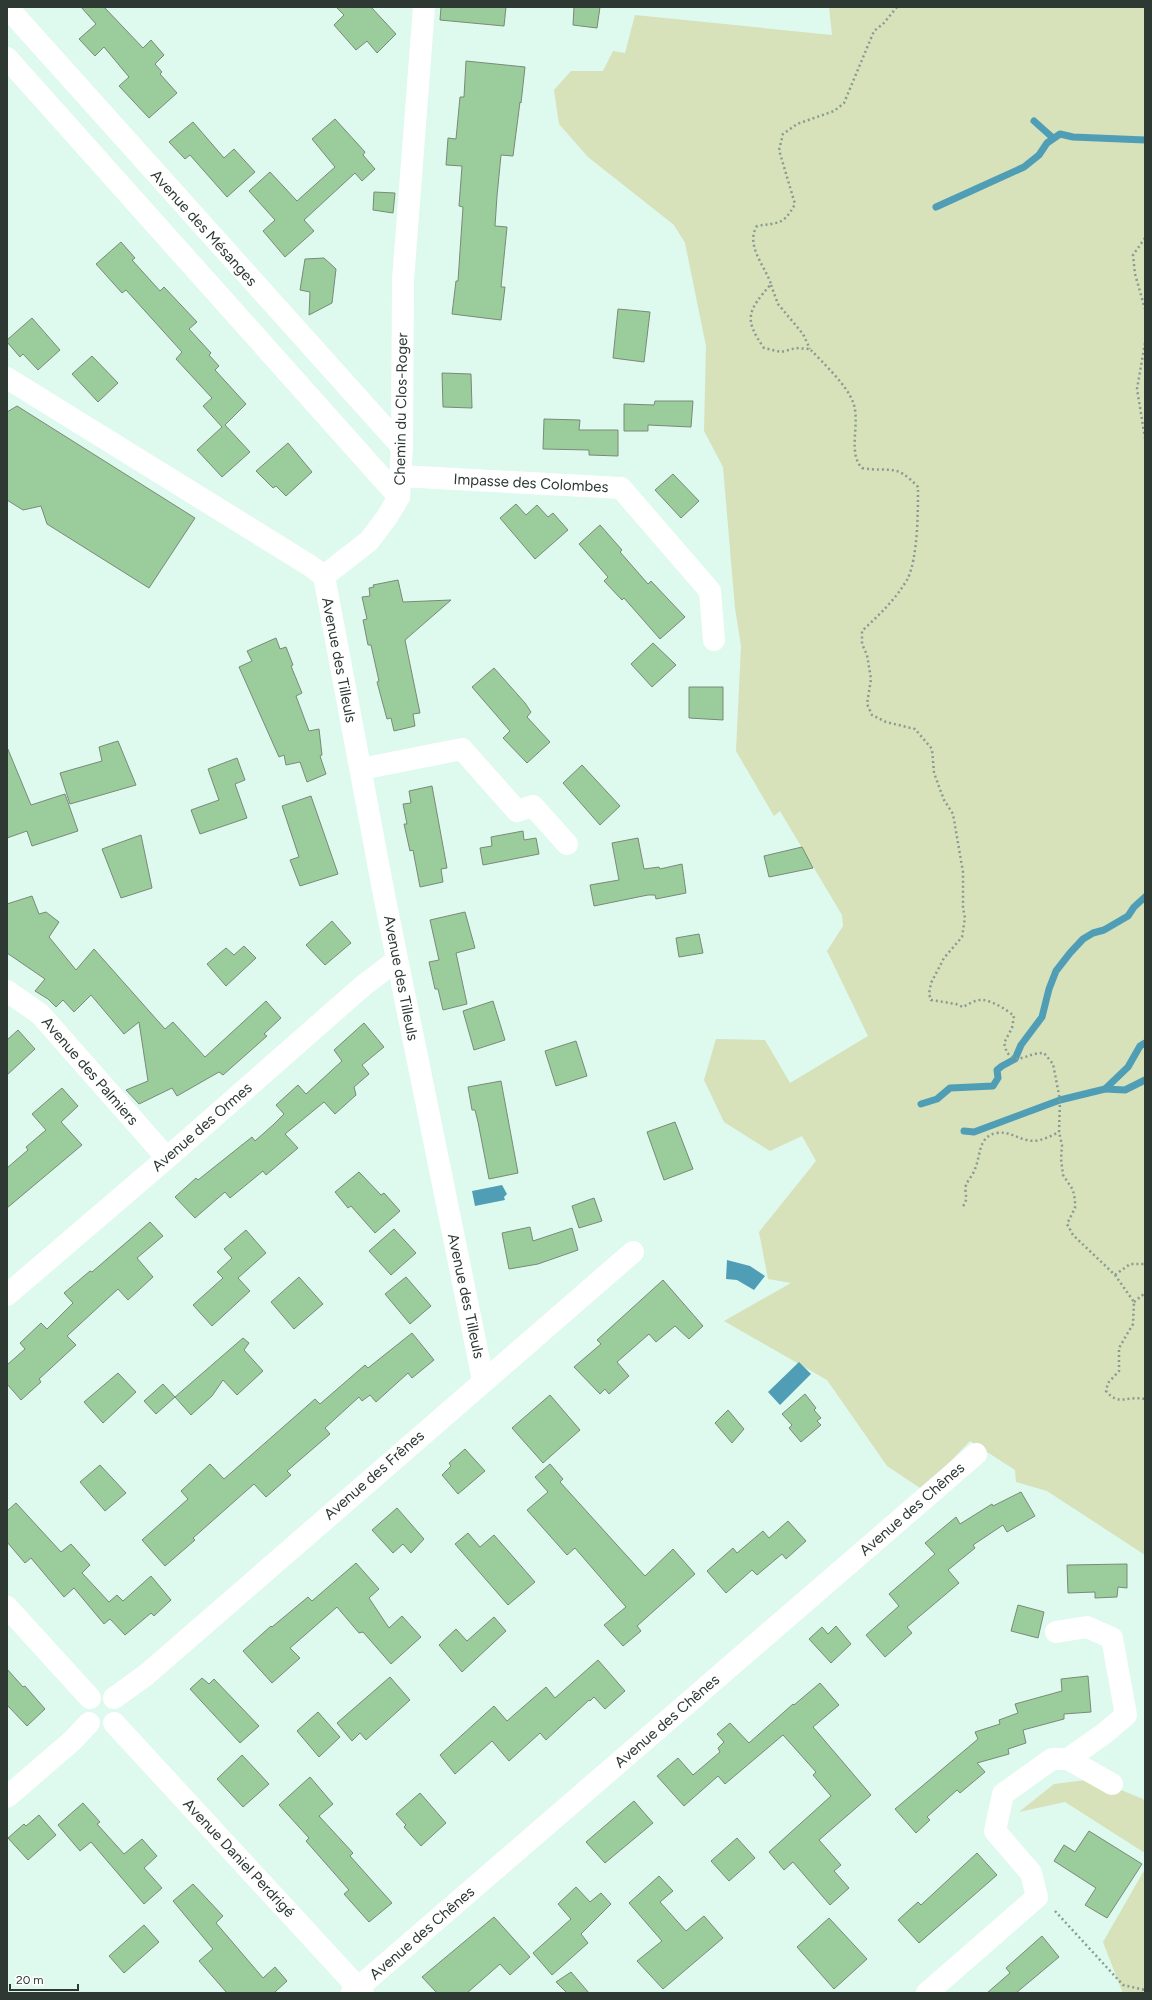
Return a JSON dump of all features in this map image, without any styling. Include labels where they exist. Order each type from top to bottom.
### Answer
[{"type":"street","name":"Avenue des Mésanges","points":[[7,7],[402,447]]},
{"type":"street","name":"Chemin du Clos-Roger","points":[[324,576],[369,540],[387,518],[399,486],[402,447],[403,280],[424,7]]},
{"type":"street","points":[[7,58],[399,486]]},
{"type":"street","points":[[7,378],[309,565],[324,576]]},
{"type":"street","name":"Impasse des Colombes","points":[[399,486],[621,488],[710,591],[714,640]]},
{"type":"street","name":"Avenue des Tilleuls","points":[[324,576],[397,960],[483,1380]]},
{"type":"street","points":[[361,769],[462,749],[517,811],[533,806],[567,844]]},
{"type":"street","name":"Avenue des Ormes","points":[[7,1295],[167,1158],[364,985],[397,960]]},
{"type":"street","name":"Avenue des Palmiers","points":[[7,991],[40,1014],[167,1158]]},
{"type":"street","name":"Avenue des Frênes","points":[[114,1698],[146,1675],[483,1380],[633,1252]]},
{"type":"street","name":"Avenue des Chênes","points":[[358,1991],[976,1454]]},
{"type":"street","points":[[7,1607],[90,1698]]},
{"type":"street","points":[[927,1993],[1037,1897],[1030,1873],[994,1831],[1003,1794],[1052,1760],[1068,1759],[1105,1733],[1126,1714],[1112,1638],[1087,1627],[1056,1632]]},
{"type":"street","points":[[99,1694],[104,1694],[114,1698],[117,1703],[119,1714],[114,1723],[109,1726],[98,1728],[89,1723],[86,1718],[84,1708],[90,1698],[99,1694]]},
{"type":"street","points":[[7,1797],[72,1741],[89,1723]]},
{"type":"street","name":"Avenue Daniel Perdrigé","points":[[114,1723],[358,1991]]},
{"type":"street","points":[[1068,1759],[1112,1784]]},
{"type":"path","points":[[897,7],[884,24],[874,31],[844,103],[834,111],[797,124],[783,134],[779,150],[795,204],[788,217],[772,226],[758,226],[753,234],[755,251],[771,284],[778,304],[804,334],[810,349],[847,390],[853,403],[856,419],[856,462],[862,468],[870,470],[894,469],[908,476],[918,487],[914,554],[908,578],[889,604],[862,631],[862,644],[867,655],[871,679],[867,704],[872,715],[886,722],[915,729],[932,749],[934,773],[944,800],[953,814],[963,872],[963,908],[965,918],[962,937],[944,958],[931,983],[929,994],[931,1000],[956,1004],[963,1007],[975,1000],[984,1000],[1014,1016],[1012,1028],[1004,1043],[1007,1054],[1015,1059],[1025,1058],[1033,1053],[1044,1053],[1053,1064],[1060,1100],[1059,1132],[1062,1145],[1060,1159],[1062,1175],[1073,1190],[1075,1200],[1075,1208],[1067,1224],[1074,1235],[1115,1275],[1134,1302],[1133,1324],[1119,1348],[1119,1371],[1108,1383],[1106,1391],[1112,1398],[1120,1401],[1136,1397],[1145,1399]]},
{"type":"path","points":[[1145,238],[1133,255],[1135,274],[1145,309]]},
{"type":"path","points":[[771,284],[756,304],[749,319],[753,333],[764,348],[781,352],[796,348],[810,349]]},
{"type":"path","points":[[1145,344],[1137,389],[1145,438]]},
{"type":"path","points":[[963,1206],[967,1200],[966,1185],[976,1169],[982,1143],[988,1136],[997,1133],[1010,1133],[1027,1140],[1043,1140],[1059,1132]]},
{"type":"path","points":[[1115,1275],[1130,1264],[1145,1264]]},
{"type":"path","points":[[1134,1302],[1145,1293]]},
{"type":"path","points":[[1037,1897],[1054,1911],[1123,1985],[1145,1990]]},
{"type":"green space","points":[[829,7],[1145,7],[1145,1555],[1047,1491],[1016,1482],[1015,1470],[970,1441],[923,1490],[887,1466],[827,1380],[724,1321],[791,1283],[768,1279],[759,1232],[816,1161],[802,1136],[770,1151],[724,1122],[704,1080],[716,1039],[765,1040],[790,1083],[868,1036],[827,951],[843,926],[842,915],[780,811],[774,816],[736,751],[741,646],[735,608],[723,467],[704,431],[706,346],[685,243],[674,225],[588,157],[559,124],[554,90],[571,71],[603,71],[613,51],[625,53],[635,15],[832,35]]},
{"type":"green space","points":[[1094,1779],[1143,1799],[1145,1803],[1145,1853],[1065,1802],[1019,1812],[1054,1784]]},
{"type":"green space","points":[[1145,1869],[1145,1993],[1122,1993],[1103,1942]]},
{"type":"water","points":[[502,1185],[507,1194],[504,1197],[505,1200],[475,1206],[472,1191]]},
{"type":"water","points":[[727,1260],[750,1266],[765,1276],[754,1290],[737,1280],[726,1279]]},
{"type":"water","points":[[799,1362],[811,1374],[780,1405],[768,1392]]},
{"type":"building","points":[[81,7],[104,7],[143,48],[151,40],[164,55],[155,64],[162,72],[160,74],[177,93],[149,118],[119,86],[129,77],[104,47],[95,56],[79,39],[96,24]]},
{"type":"building","points":[[336,7],[371,7],[396,34],[377,53],[367,41],[356,50],[334,25],[344,15]]},
{"type":"building","points":[[441,7],[506,7],[504,26],[440,20]]},
{"type":"building","points":[[574,7],[600,7],[597,28],[573,25]]},
{"type":"building","points":[[466,61],[525,67],[513,156],[501,155],[497,196],[495,226],[507,227],[501,287],[505,287],[501,320],[452,314],[456,281],[458,281],[463,207],[459,206],[462,166],[446,165],[448,138],[456,139],[460,97],[464,97]]},
{"type":"building","points":[[335,119],[365,152],[363,155],[375,169],[362,181],[355,173],[304,220],[314,231],[285,257],[263,231],[275,220],[249,191],[270,172],[297,201],[335,167],[312,139]]},
{"type":"building","points":[[193,122],[224,158],[234,149],[255,172],[227,197],[190,155],[185,159],[169,142]]},
{"type":"building","points":[[374,192],[395,193],[393,213],[373,210]]},
{"type":"building","points":[[121,242],[135,258],[132,260],[160,291],[164,287],[197,322],[189,329],[211,353],[209,355],[219,366],[215,370],[246,404],[225,425],[250,452],[222,477],[197,450],[222,427],[203,406],[212,398],[176,359],[182,352],[126,290],[122,293],[96,264]]},
{"type":"building","points":[[324,258],[336,269],[332,303],[309,315],[310,292],[300,290],[305,259]]},
{"type":"building","points":[[618,309],[650,312],[644,362],[613,358]]},
{"type":"building","points":[[32,318],[60,350],[38,370],[23,354],[20,357],[7,342],[7,340]]},
{"type":"building","points":[[92,356],[118,383],[98,402],[72,374]]},
{"type":"building","points":[[442,373],[471,374],[472,408],[443,407]]},
{"type":"building","points":[[655,401],[693,401],[691,427],[648,425],[648,431],[624,431],[624,404],[654,405]]},
{"type":"building","points":[[17,406],[195,518],[149,588],[47,524],[41,506],[23,510],[7,500],[7,412]]},
{"type":"building","points":[[544,419],[580,420],[579,430],[618,430],[618,456],[589,455],[589,450],[543,449]]},
{"type":"building","points":[[288,443],[312,472],[286,496],[276,486],[273,488],[256,471]]},
{"type":"building","points":[[673,474],[699,501],[681,518],[655,490]]},
{"type":"building","points":[[516,504],[526,515],[537,505],[548,517],[553,513],[568,530],[535,559],[500,518]]},
{"type":"building","points":[[600,525],[622,550],[620,552],[648,584],[651,581],[685,617],[660,639],[624,598],[622,600],[604,581],[608,577],[579,544]]},
{"type":"building","points":[[398,580],[403,602],[451,600],[405,640],[420,713],[413,714],[415,726],[394,731],[391,718],[387,719],[377,682],[379,681],[371,645],[368,645],[363,620],[367,619],[362,597],[370,596],[369,588],[374,587],[373,585]]},
{"type":"building","points":[[276,638],[280,649],[286,647],[293,665],[291,666],[302,693],[296,696],[309,731],[319,729],[322,755],[320,756],[326,774],[307,782],[300,762],[286,765],[284,755],[279,757],[239,667],[252,661],[247,651]]},
{"type":"building","points":[[653,643],[676,665],[652,687],[631,664]]},
{"type":"building","points":[[494,668],[525,703],[531,712],[527,717],[550,742],[527,763],[503,738],[510,731],[472,687]]},
{"type":"building","points":[[689,687],[723,687],[723,720],[689,718]]},
{"type":"building","points":[[118,741],[136,785],[70,804],[60,773],[102,761],[99,747]]},
{"type":"building","points":[[7,747],[31,805],[65,794],[78,831],[32,846],[27,831],[7,838]]},
{"type":"building","points":[[237,758],[245,780],[235,784],[247,818],[200,834],[191,810],[219,800],[208,769]]},
{"type":"building","points":[[582,765],[620,806],[600,825],[563,783]]},
{"type":"building","points":[[432,786],[447,868],[441,869],[443,882],[420,887],[413,850],[410,851],[404,824],[407,824],[403,804],[411,803],[409,791]]},
{"type":"building","points":[[311,796],[338,874],[300,886],[290,860],[299,857],[282,806]]},
{"type":"building","points":[[523,831],[524,840],[536,838],[539,854],[483,865],[480,848],[492,846],[491,837]]},
{"type":"building","points":[[141,835],[152,888],[121,898],[102,849]]},
{"type":"building","points":[[638,838],[644,869],[659,867],[660,869],[682,864],[686,893],[656,899],[655,895],[648,895],[594,906],[590,885],[619,880],[612,843]]},
{"type":"building","points":[[802,847],[813,868],[769,877],[764,856]]},
{"type":"building","points":[[32,896],[39,914],[46,912],[59,922],[49,937],[76,970],[94,949],[165,1029],[173,1022],[205,1057],[266,1001],[281,1018],[264,1034],[267,1036],[223,1075],[219,1072],[177,1096],[172,1088],[139,1104],[126,1090],[148,1081],[139,1022],[124,1034],[91,995],[74,1012],[63,1000],[56,1007],[48,999],[35,991],[45,979],[7,953],[7,904]]},
{"type":"building","points":[[465,912],[475,948],[456,953],[467,1004],[443,1010],[438,989],[435,989],[429,962],[439,960],[430,920]]},
{"type":"building","points":[[332,921],[351,943],[325,965],[306,945]]},
{"type":"building","points":[[699,934],[703,953],[679,957],[676,938]]},
{"type":"building","points":[[244,946],[256,958],[226,986],[207,964],[226,948],[234,955]]},
{"type":"building","points":[[493,1001],[505,1040],[474,1050],[463,1011]]},
{"type":"building","points":[[364,1023],[384,1047],[362,1065],[369,1074],[354,1087],[356,1095],[335,1114],[324,1102],[285,1134],[298,1148],[266,1175],[263,1171],[230,1198],[225,1192],[195,1218],[175,1197],[196,1178],[198,1180],[252,1137],[255,1141],[273,1125],[284,1114],[276,1105],[298,1085],[306,1094],[342,1061],[334,1050]]},
{"type":"building","points":[[18,1030],[35,1049],[7,1075],[7,1040]]},
{"type":"building","points":[[576,1041],[587,1076],[556,1086],[545,1051]]},
{"type":"building","points":[[501,1081],[518,1173],[489,1179],[478,1122],[475,1110],[472,1110],[468,1087]]},
{"type":"building","points":[[62,1088],[78,1106],[61,1122],[82,1145],[7,1208],[7,1168],[28,1150],[26,1147],[46,1130],[32,1114]]},
{"type":"building","points":[[675,1122],[693,1169],[664,1180],[647,1132]]},
{"type":"building","points":[[359,1172],[381,1195],[384,1193],[400,1211],[375,1233],[351,1206],[348,1208],[335,1192]]},
{"type":"building","points":[[594,1198],[602,1221],[579,1228],[572,1206]]},
{"type":"building","points":[[150,1222],[163,1236],[137,1258],[153,1277],[128,1300],[118,1289],[67,1336],[76,1345],[39,1379],[41,1382],[21,1400],[7,1384],[7,1365],[25,1349],[20,1343],[41,1323],[47,1329],[73,1303],[64,1293],[90,1271],[92,1272]]},
{"type":"building","points":[[530,1227],[533,1241],[572,1228],[578,1250],[538,1264],[509,1269],[502,1233]]},
{"type":"building","points":[[394,1229],[416,1253],[391,1275],[369,1251]]},
{"type":"building","points":[[246,1230],[266,1253],[238,1278],[250,1291],[212,1326],[193,1305],[223,1278],[217,1272],[232,1258],[224,1249]]},
{"type":"building","points":[[299,1277],[323,1304],[294,1329],[271,1302]]},
{"type":"building","points":[[406,1277],[431,1306],[410,1324],[385,1294]]},
{"type":"building","points":[[663,1280],[703,1326],[689,1339],[675,1326],[656,1342],[649,1334],[617,1362],[629,1376],[609,1394],[605,1389],[600,1394],[574,1367],[601,1344],[597,1340]]},
{"type":"building","points":[[412,1333],[434,1360],[412,1378],[408,1373],[376,1402],[370,1395],[362,1401],[359,1397],[325,1428],[330,1434],[287,1471],[291,1475],[266,1497],[254,1484],[193,1538],[195,1540],[165,1566],[142,1540],[188,1499],[181,1491],[210,1464],[224,1479],[315,1399],[320,1404],[365,1365],[368,1368]]},
{"type":"building","points":[[243,1338],[249,1343],[244,1350],[263,1371],[237,1395],[223,1380],[212,1396],[191,1415],[175,1397]]},
{"type":"building","points":[[118,1373],[136,1392],[103,1423],[84,1402]]},
{"type":"building","points":[[163,1384],[175,1397],[156,1414],[144,1401]]},
{"type":"building","points":[[805,1394],[816,1408],[814,1410],[821,1418],[817,1421],[821,1425],[801,1442],[789,1428],[792,1425],[782,1414]]},
{"type":"building","points":[[550,1395],[580,1430],[543,1463],[512,1428]]},
{"type":"building","points":[[728,1410],[744,1429],[732,1443],[715,1423]]},
{"type":"building","points":[[465,1449],[485,1471],[458,1494],[442,1475],[451,1466],[449,1463]]},
{"type":"building","points":[[550,1464],[563,1479],[560,1482],[645,1576],[673,1549],[695,1574],[637,1626],[641,1631],[623,1646],[604,1625],[626,1607],[575,1548],[567,1555],[527,1510],[548,1492],[535,1477]]},
{"type":"building","points":[[100,1465],[126,1493],[105,1511],[80,1482]]},
{"type":"building","points":[[1021,1492],[1035,1516],[1007,1532],[1003,1525],[973,1545],[975,1548],[948,1570],[959,1583],[907,1627],[912,1633],[885,1657],[866,1635],[899,1606],[889,1594],[935,1554],[925,1543],[956,1517],[960,1524],[992,1504],[993,1506]]},
{"type":"building","points":[[16,1503],[61,1552],[71,1544],[90,1565],[82,1573],[109,1602],[117,1595],[123,1601],[151,1576],[171,1600],[154,1616],[151,1613],[125,1635],[110,1619],[104,1624],[74,1588],[64,1597],[31,1558],[25,1563],[7,1542],[7,1511]]},
{"type":"building","points":[[397,1508],[424,1539],[411,1553],[403,1544],[393,1553],[372,1530]]},
{"type":"building","points":[[788,1521],[806,1541],[786,1559],[782,1554],[757,1575],[752,1570],[726,1593],[707,1571],[733,1548],[737,1553],[763,1531],[769,1538]]},
{"type":"building","points":[[468,1533],[480,1547],[494,1535],[535,1582],[508,1605],[455,1544]]},
{"type":"building","points":[[356,1563],[379,1589],[369,1598],[389,1628],[402,1616],[421,1637],[391,1664],[363,1632],[359,1633],[337,1607],[290,1648],[300,1658],[272,1683],[243,1651],[271,1626],[272,1627],[308,1597],[312,1601]]},
{"type":"building","points":[[1127,1564],[1127,1588],[1118,1587],[1117,1597],[1095,1598],[1095,1592],[1068,1593],[1067,1565]]},
{"type":"building","points":[[1018,1605],[1044,1612],[1038,1638],[1011,1631]]},
{"type":"building","points":[[494,1617],[506,1631],[462,1672],[439,1645],[456,1629],[467,1641]]},
{"type":"building","points":[[836,1626],[851,1644],[831,1663],[809,1639],[822,1627],[828,1634]]},
{"type":"building","points":[[598,1660],[625,1691],[605,1709],[594,1697],[546,1740],[540,1733],[509,1761],[492,1741],[455,1774],[440,1755],[494,1706],[507,1721],[546,1687],[555,1698]]},
{"type":"building","points":[[7,1669],[23,1687],[25,1686],[45,1709],[27,1726],[7,1705]]},
{"type":"building","points":[[1088,1676],[1091,1712],[1064,1714],[1064,1719],[1023,1730],[1026,1743],[1008,1749],[1009,1754],[977,1763],[985,1772],[960,1793],[957,1790],[927,1817],[930,1820],[916,1833],[895,1809],[978,1739],[975,1732],[1000,1724],[999,1720],[1018,1713],[1015,1704],[1062,1691],[1061,1679]]},
{"type":"building","points":[[390,1677],[410,1700],[366,1740],[360,1733],[352,1741],[337,1723]]},
{"type":"building","points":[[202,1678],[209,1684],[214,1679],[259,1726],[240,1743],[190,1689]]},
{"type":"building","points":[[820,1683],[839,1705],[813,1727],[871,1795],[819,1840],[841,1865],[834,1871],[849,1888],[830,1905],[793,1862],[784,1870],[769,1852],[831,1796],[813,1775],[816,1772],[783,1735],[725,1784],[718,1776],[684,1806],[657,1776],[678,1758],[693,1775],[720,1752],[718,1748],[724,1742],[717,1734],[730,1723],[749,1743],[793,1704],[794,1705]]},
{"type":"building","points":[[318,1712],[340,1737],[319,1757],[297,1731]]},
{"type":"building","points":[[242,1755],[269,1784],[243,1807],[217,1779]]},
{"type":"building","points":[[310,1777],[333,1804],[319,1816],[353,1853],[350,1856],[392,1903],[369,1922],[344,1894],[349,1890],[306,1841],[309,1838],[279,1805]]},
{"type":"building","points":[[420,1793],[446,1823],[421,1846],[404,1827],[406,1825],[396,1814]]},
{"type":"building","points":[[634,1801],[653,1823],[605,1863],[586,1842]]},
{"type":"building","points":[[83,1803],[100,1822],[97,1824],[124,1854],[142,1839],[157,1856],[144,1868],[162,1888],[144,1904],[91,1842],[80,1851],[58,1825]]},
{"type":"building","points":[[39,1815],[56,1835],[28,1860],[8,1838],[24,1824],[26,1826]]},
{"type":"building","points":[[1089,1831],[1142,1864],[1107,1918],[1085,1905],[1096,1888],[1054,1861],[1064,1845],[1075,1852]]},
{"type":"building","points":[[737,1838],[755,1858],[729,1881],[711,1861]]},
{"type":"building","points":[[977,1853],[997,1875],[919,1943],[898,1920],[918,1902],[921,1905]]},
{"type":"building","points":[[659,1876],[673,1891],[660,1902],[686,1931],[704,1916],[723,1938],[663,1989],[637,1961],[662,1941],[629,1903]]},
{"type":"building","points":[[193,1884],[223,1916],[216,1923],[263,1978],[275,1967],[287,1981],[275,1992],[276,1993],[227,1993],[199,1961],[213,1949],[173,1901]]},
{"type":"building","points":[[576,1887],[590,1902],[601,1893],[611,1904],[581,1934],[588,1943],[552,1975],[533,1953],[571,1919],[558,1904]]},
{"type":"building","points":[[494,1917],[530,1957],[510,1975],[500,1964],[467,1993],[437,1993],[422,1977]]},
{"type":"building","points":[[829,1918],[867,1959],[834,1989],[797,1947]]},
{"type":"building","points":[[144,1925],[159,1942],[124,1973],[109,1956]]},
{"type":"building","points":[[1042,1936],[1059,1957],[1016,1993],[987,1993],[1010,1973],[1006,1968]]},
{"type":"building","points":[[571,1972],[589,1993],[567,1993],[556,1982]]},
{"type":"waterway","points":[[1034,121],[1053,138]]},
{"type":"waterway","points":[[936,207],[1024,167],[1039,155],[1047,143],[1060,134],[1073,137],[1145,140]]},
{"type":"waterway","points":[[921,1104],[937,1099],[950,1088],[993,1086],[998,1078],[997,1070],[1015,1059],[1021,1045],[1042,1017],[1049,989],[1056,971],[1070,953],[1083,939],[1093,933],[1104,930],[1128,916],[1134,907],[1145,897]]},
{"type":"waterway","points":[[964,1131],[974,1132],[1060,1100],[1105,1089],[1128,1067],[1140,1046],[1145,1043]]},
{"type":"waterway","points":[[1105,1089],[1125,1090],[1145,1080]]}]
